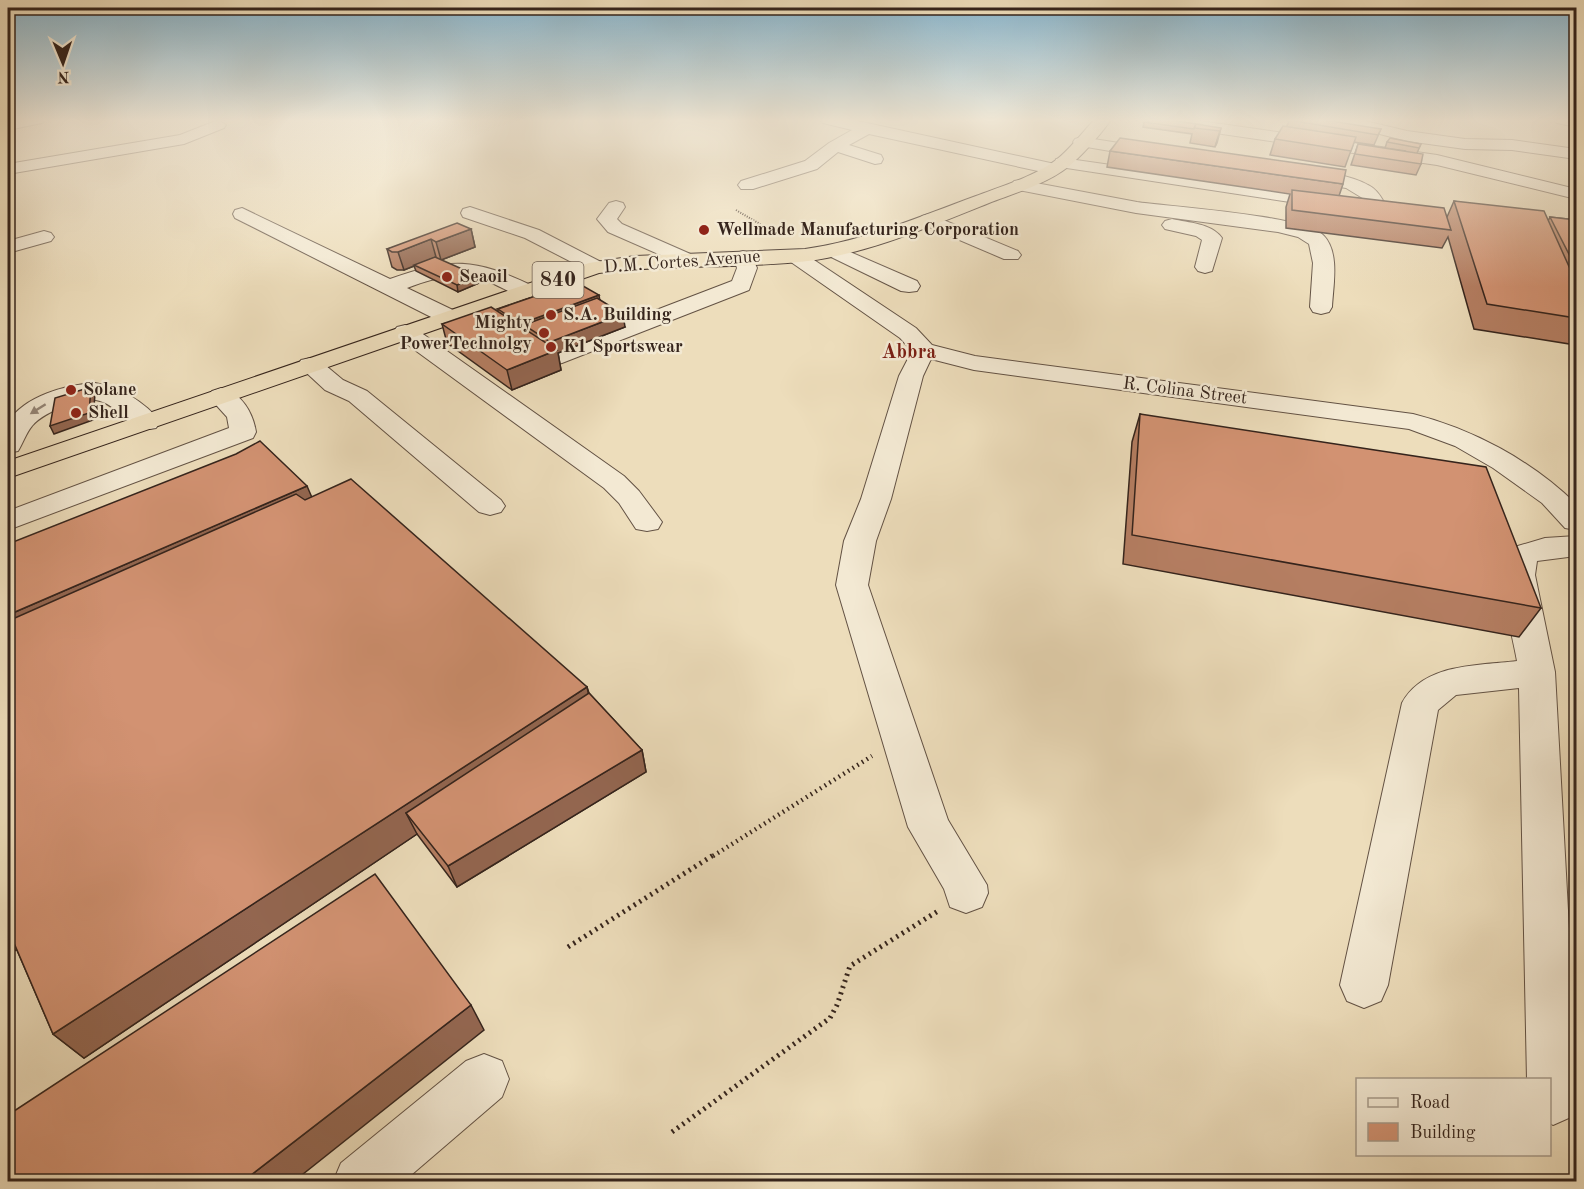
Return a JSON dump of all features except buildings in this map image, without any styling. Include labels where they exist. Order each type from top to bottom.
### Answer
[{"type":"highway","name":"D.M. Cortes Avenue","points":[[8,470],[596,267],[635,262],[795,256],[834,251],[890,235],[1020,185],[1039,175]]},
{"type":"street","points":[[747,185],[777,175]]},
{"type":"street","points":[[1128,175],[1343,204],[1362,205],[1375,202],[1372,195],[1351,184],[1301,175]]},
{"type":"street","points":[[1500,175],[1576,194]]},
{"type":"street","points":[[1020,185],[1136,207],[1301,231],[1317,240],[1323,249],[1320,307]]},
{"type":"street","points":[[616,207],[607,219],[615,228],[688,260]]},
{"type":"street","points":[[1136,207],[1152,221],[1208,233],[1212,238],[1205,267]]},
{"type":"street","points":[[470,213],[532,234],[596,267]]},
{"type":"street","points":[[242,214],[449,317]]},
{"type":"street","points":[[929,220],[1011,255]]},
{"type":"street","points":[[8,247],[44,237]]},
{"type":"street","points":[[834,251],[909,286]]},
{"type":"street","name":"R. Colina Street","points":[[795,256],[908,333],[924,350],[974,363],[1413,422],[1465,440],[1503,462],[1552,497],[1576,521]]},
{"type":"street","points":[[553,358],[741,285],[747,268],[743,257]]},
{"type":"street","points":[[388,287],[441,270],[470,267],[496,276],[525,291]]},
{"type":"street","points":[[405,332],[614,482],[629,497],[647,522]]},
{"type":"street","points":[[924,350],[911,376],[901,407],[876,500],[860,541],[852,585],[929,827],[964,885],[966,893]]},
{"type":"street","points":[[310,365],[334,385],[358,396],[490,506]]},
{"type":"street","points":[[8,521],[243,432],[240,415],[221,396]]},
{"type":"street","points":[[9,443],[121,403],[147,422]]},
{"type":"street","points":[[1553,1099],[1537,672],[1519,575],[1522,555],[1545,548],[1576,546]]},
{"type":"street","points":[[1364,986],[1421,703],[1447,683],[1537,672]]},
{"type":"street","points":[[360,1182],[484,1078]]},
{"type":"path","points":[[736,210],[790,242],[795,256]]},
{"type":"path","points":[[568,947],[900,739]]},
{"type":"path","points":[[672,1132],[830,1018],[840,1004],[843,980],[850,966],[966,893]]},
{"type":"place","name":"Wellmade Manufacturing Corporation","points":[[704,230]]},
{"type":"place","name":"Seaoil","points":[[447,277]]},
{"type":"place","name":"S.A. Building","points":[[551,315]]},
{"type":"place","name":"Mighty PowerTechnolgy","points":[[544,333]]},
{"type":"place","name":"K1 Sportswear","points":[[551,347]]},
{"type":"place","name":"Solane","points":[[71,390]]},
{"type":"place","name":"Shell","points":[[76,413]]},
{"type":"district","name":"Abbra","points":[[909,353]]}]
